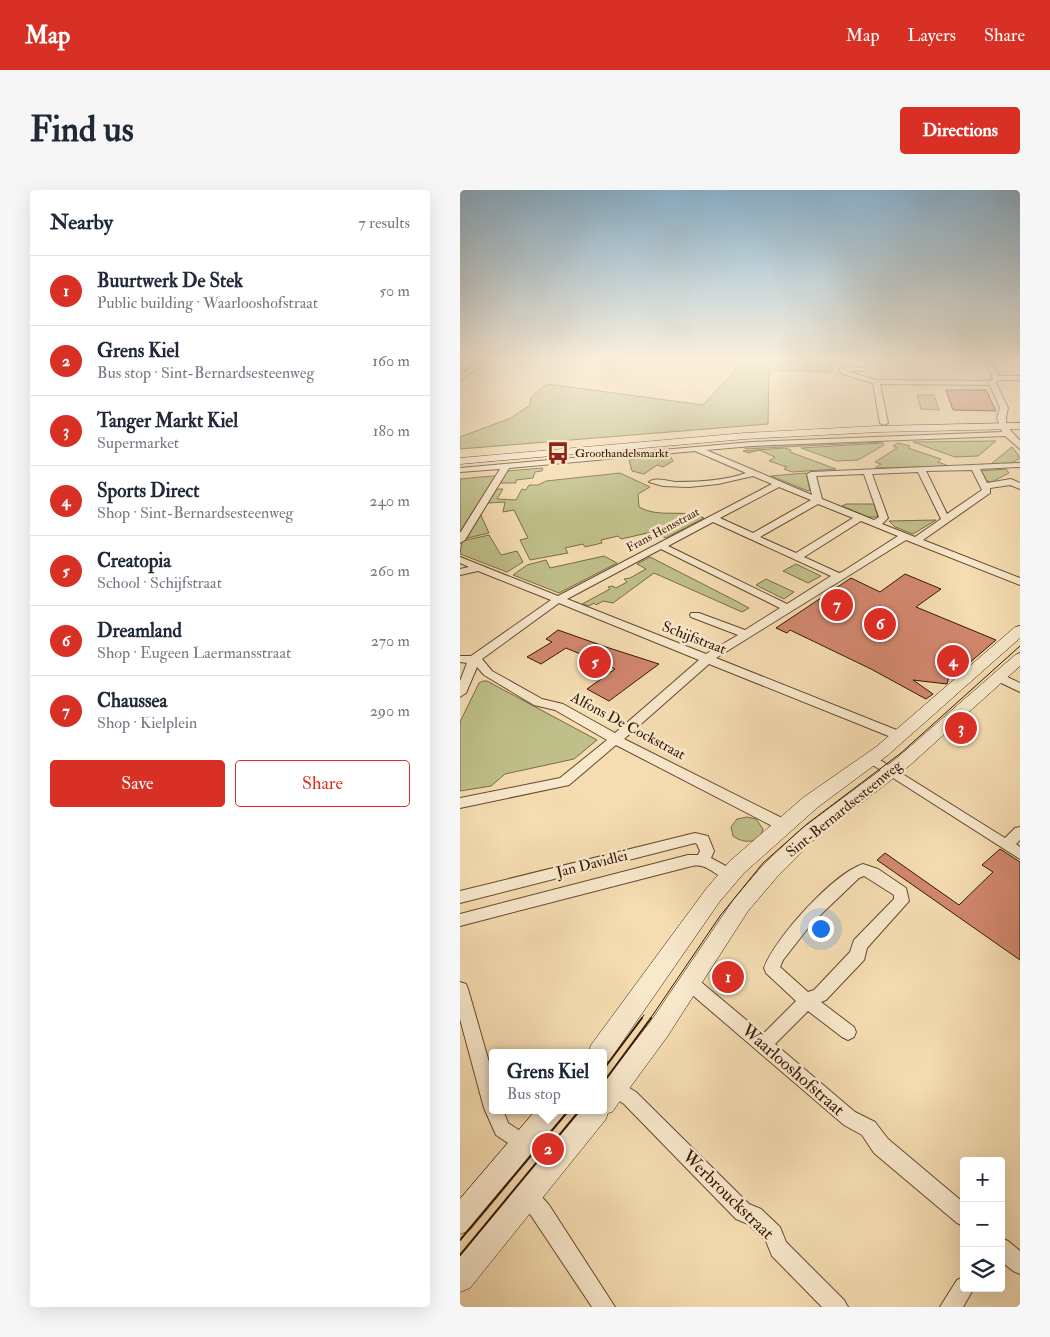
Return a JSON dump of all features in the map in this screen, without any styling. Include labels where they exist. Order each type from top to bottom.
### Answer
[{"type":"street","points":[[881,410],[884,423]]},
{"type":"street","points":[[1003,410],[1001,414],[1004,427],[1020,448]]},
{"type":"street","points":[[460,461],[745,436],[1004,427],[1020,420]]},
{"type":"street","points":[[460,454],[690,434],[884,423],[1004,427]]},
{"type":"street","points":[[460,470],[692,448],[1020,426]]},
{"type":"street","points":[[692,448],[1020,582]]},
{"type":"street","points":[[480,459],[504,465]]},
{"type":"street","points":[[460,540],[504,465]]},
{"type":"street","points":[[818,500],[811,474],[1018,466]]},
{"type":"street","points":[[916,540],[987,491],[975,468]]},
{"type":"street","points":[[921,469],[944,519]]},
{"type":"street","points":[[867,471],[884,518],[875,524]]},
{"type":"street","points":[[653,482],[669,484],[740,479],[754,472]]},
{"type":"street","points":[[986,486],[1011,482],[1020,486]]},
{"type":"street","name":"Frans Hensstraat","points":[[473,660],[559,599],[780,483]]},
{"type":"street","points":[[753,537],[818,500]]},
{"type":"street","points":[[712,518],[838,576]]},
{"type":"street","points":[[797,557],[860,518]]},
{"type":"street","points":[[460,803],[564,782],[707,659],[905,536]]},
{"type":"street","points":[[660,546],[787,608]]},
{"type":"street","name":"Schijfstraat","points":[[460,560],[900,736]]},
{"type":"street","points":[[460,572],[478,568]]},
{"type":"street","name":"Schijfstraat","points":[[695,615],[746,634]]},
{"type":"street","name":"Sint-Bernardsesteenweg","points":[[603,1049],[730,875],[783,824],[872,759],[1020,630]]},
{"type":"street","name":"Sint-Bernardsesteenweg","points":[[609,1095],[659,1029],[741,905],[782,858],[823,822],[890,773],[1020,658]]},
{"type":"street","points":[[460,659],[473,660],[460,693]]},
{"type":"street","name":"Alfons De Cockstraat","points":[[473,660],[479,662],[488,673],[538,702],[559,707],[616,739],[783,824]]},
{"type":"street","points":[[468,676],[488,673]]},
{"type":"street","points":[[999,677],[1020,688]]},
{"type":"street","points":[[872,759],[890,773],[1020,854]]},
{"type":"street","points":[[1006,845],[1020,832]]},
{"type":"street","name":"Jan Davidlei","points":[[460,897],[695,838],[703,840],[708,851],[704,860],[688,861],[460,920]]},
{"type":"street","points":[[704,860],[730,875]]},
{"type":"street","points":[[764,1044],[808,1000],[820,995],[858,955],[859,945],[902,901],[901,892],[873,873],[862,870],[854,874],[798,928],[773,959],[772,968],[776,975],[808,1000],[848,1032]]},
{"type":"street","name":"Waarlooshofstraat","points":[[689,982],[850,1119],[861,1122],[877,1136],[881,1146],[960,1213]]},
{"type":"street","points":[[460,989],[489,1094]]},
{"type":"street","name":"Werbrouckstraat","points":[[609,1095],[630,1098],[743,1212],[754,1216],[773,1234],[780,1249],[838,1307]]},
{"type":"street","points":[[495,1114],[502,1128],[524,1145]]},
{"type":"street","points":[[460,1220],[550,1114]]},
{"type":"street","points":[[460,1278],[594,1114]]},
{"type":"street","points":[[528,1196],[542,1212],[604,1307]]},
{"type":"street","points":[[1005,1251],[1020,1264]]},
{"type":"street","points":[[951,1307],[961,1292]]},
{"type":"green space","points":[[523,410],[768,410],[768,424],[460,449],[460,437],[511,418]]},
{"type":"green space","points":[[882,440],[883,442],[745,449],[745,446]]},
{"type":"green space","points":[[996,441],[978,456],[955,457],[913,442]]},
{"type":"green space","points":[[883,443],[884,445],[858,460],[837,461],[801,448]]},
{"type":"green space","points":[[898,443],[941,459],[938,462],[949,466],[875,468],[881,464],[875,462],[897,448],[893,446]]},
{"type":"green space","points":[[1012,447],[1019,456],[1019,459],[1011,463],[991,464]]},
{"type":"green space","points":[[785,448],[791,450],[790,452],[836,469],[792,472],[784,469],[787,467],[769,461],[775,457],[759,450],[749,453],[743,451]]},
{"type":"green space","points":[[670,456],[673,461],[663,467],[657,465],[644,474],[632,471],[629,460]]},
{"type":"green space","points":[[543,468],[542,471],[535,472],[533,478],[516,480],[516,483],[499,483],[507,471]]},
{"type":"green space","points":[[1006,469],[1009,473],[992,482],[987,481],[981,471]]},
{"type":"green space","points":[[620,473],[650,487],[638,494],[639,507],[647,511],[688,514],[704,518],[666,538],[652,532],[621,539],[618,536],[601,540],[602,543],[585,547],[583,544],[565,548],[568,553],[530,560],[520,540],[528,538],[514,510],[503,512],[505,502],[488,503],[497,489],[503,489],[497,499],[516,500],[522,489],[526,490],[529,485],[538,485],[546,481]]},
{"type":"green space","points":[[806,473],[810,490],[808,491],[771,476]]},
{"type":"green space","points":[[495,476],[460,537],[460,479]]},
{"type":"green space","points":[[846,504],[874,504],[878,517],[868,517],[842,506]]},
{"type":"green space","points":[[479,511],[489,533],[463,539]]},
{"type":"green space","points":[[936,520],[913,534],[895,527],[889,521]]},
{"type":"green space","points":[[489,535],[501,555],[517,551],[523,562],[507,572],[460,554],[462,541]]},
{"type":"green space","points":[[604,556],[617,563],[559,593],[513,575],[527,565],[546,560],[550,568]]},
{"type":"green space","points":[[650,557],[749,608],[742,612],[654,573],[613,603],[603,601],[589,606],[582,604],[610,589],[608,587],[616,588],[627,582],[624,579],[630,578],[646,569],[637,564]]},
{"type":"green space","points":[[796,564],[821,576],[808,583],[783,571]]},
{"type":"green space","points":[[766,579],[794,592],[784,599],[756,585]]},
{"type":"green space","points":[[487,681],[597,740],[574,759],[505,774],[491,786],[460,791],[460,722],[479,683]]},
{"type":"green space","points":[[747,817],[756,819],[763,829],[755,840],[746,841],[733,836],[731,827],[737,819]]},
{"type":"building","points":[[958,410],[996,410],[996,411]]},
{"type":"building","points":[[905,574],[941,589],[916,607],[996,640],[954,676],[949,676],[947,684],[913,680],[933,694],[926,699],[871,669],[790,630],[787,633],[776,628],[851,578],[880,592]]},
{"type":"building","points":[[558,630],[659,664],[609,701],[587,689],[615,669],[599,662],[592,663],[590,658],[566,648],[541,664],[527,657],[552,642],[546,639]]},
{"type":"building","points":[[1000,849],[1020,862],[1020,960],[877,860],[885,853],[959,905],[993,872],[982,865]]},
{"type":"tram line","points":[[650,1019],[720,916],[763,863],[807,824],[901,753],[1020,646]]},
{"type":"tram line","points":[[641,1019],[644,1015]]},
{"type":"tram line","points":[[607,1065],[642,1018]]},
{"type":"tram line","points":[[607,1078],[651,1018]]},
{"type":"tram line","points":[[460,1240],[566,1114]]},
{"type":"tram line","points":[[460,1255],[577,1114]]},
{"type":"place","name":"Groothandelsmarkt","points":[[558,453]]},
{"type":"place","name":"Chaussea","points":[[837,605]]},
{"type":"place","name":"Dreamland","points":[[880,624]]},
{"type":"place","name":"Sports Direct","points":[[953,661]]},
{"type":"place","name":"Creatopia","points":[[595,662]]},
{"type":"place","name":"Tanger Markt Kiel","points":[[961,728]]},
{"type":"place","name":"Buurtwerk De Stek","points":[[728,977]]},
{"type":"place","name":"Grens Kiel","points":[[548,1149]]}]
